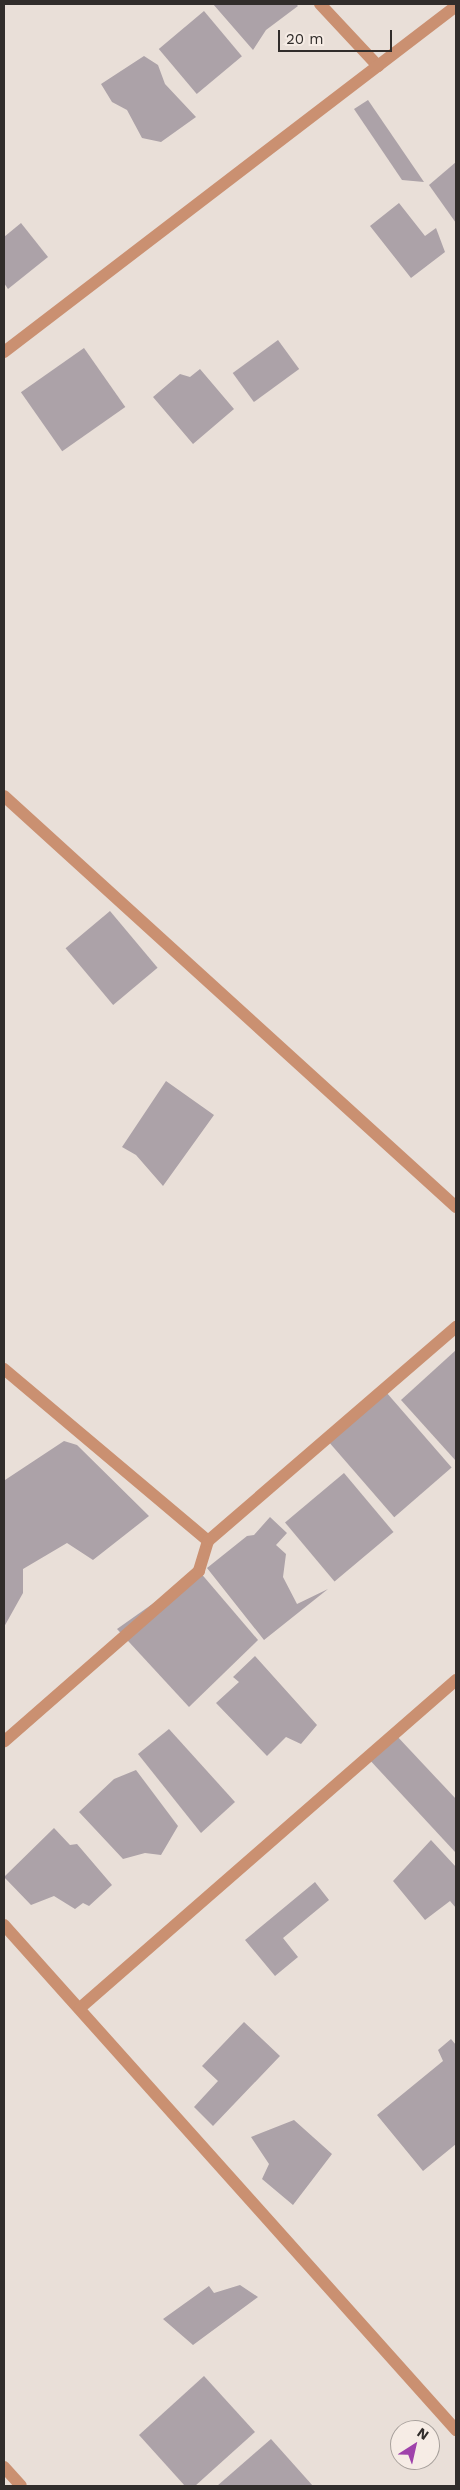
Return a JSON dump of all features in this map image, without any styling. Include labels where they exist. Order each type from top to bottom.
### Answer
[{"type":"street","points":[[320,4],[378,66]]},
{"type":"street","points":[[4,352],[456,6]]},
{"type":"street","points":[[4,796],[456,1207]]},
{"type":"street","points":[[4,1742],[199,1571],[208,1541],[456,1327]]},
{"type":"street","points":[[4,1370],[208,1541]]},
{"type":"street","points":[[80,2008],[456,1680]]},
{"type":"street","points":[[4,1925],[456,2430]]},
{"type":"street","points":[[4,2467],[21,2486]]},
{"type":"building","points":[[213,4],[296,4],[298,6],[266,30],[253,50]]},
{"type":"building","points":[[204,11],[242,56],[197,94],[159,49]]},
{"type":"building","points":[[144,56],[158,65],[165,84],[196,117],[161,142],[142,138],[127,110],[112,102],[101,84]]},
{"type":"building","points":[[368,100],[424,182],[402,180],[354,109]]},
{"type":"building","points":[[456,162],[456,223],[429,185]]},
{"type":"building","points":[[399,203],[425,236],[436,228],[445,252],[411,278],[370,226]]},
{"type":"building","points":[[21,223],[48,257],[8,289],[4,283],[4,237]]},
{"type":"building","points":[[278,340],[299,369],[254,402],[233,373]]},
{"type":"building","points":[[84,348],[125,407],[62,451],[21,392]]},
{"type":"building","points":[[200,369],[234,409],[193,444],[153,397],[180,374],[190,377]]},
{"type":"building","points":[[110,911],[158,968],[113,1005],[66,948]]},
{"type":"building","points":[[166,1081],[214,1115],[163,1186],[136,1155],[122,1147]]},
{"type":"building","points":[[456,1350],[456,1461],[401,1400]]},
{"type":"building","points":[[386,1392],[452,1467],[394,1517],[329,1442]]},
{"type":"building","points":[[64,1441],[77,1445],[149,1516],[93,1560],[67,1543],[23,1569],[23,1593],[4,1627],[5,1480]]},
{"type":"building","points":[[344,1473],[393,1532],[335,1581],[285,1522]]},
{"type":"building","points":[[270,1517],[287,1533],[276,1545],[286,1554],[283,1577],[297,1604],[328,1589],[264,1640],[207,1568],[247,1536],[254,1535]]},
{"type":"building","points":[[199,1571],[258,1640],[189,1707],[117,1629]]},
{"type":"building","points":[[255,1656],[317,1725],[301,1744],[286,1737],[267,1756],[216,1703],[239,1682],[233,1677]]},
{"type":"building","points":[[169,1729],[235,1802],[201,1833],[138,1754]]},
{"type":"building","points":[[395,1734],[456,1799],[456,1853],[367,1757]]},
{"type":"building","points":[[136,1770],[178,1826],[161,1855],[145,1853],[123,1859],[79,1812],[114,1779]]},
{"type":"building","points":[[54,1828],[70,1845],[77,1844],[112,1885],[89,1906],[83,1903],[75,1909],[54,1896],[31,1905],[4,1877]]},
{"type":"building","points":[[431,1840],[456,1867],[456,1908],[450,1901],[425,1920],[393,1881]]},
{"type":"building","points":[[315,1882],[329,1900],[283,1938],[298,1957],[275,1976],[245,1940]]},
{"type":"building","points":[[244,2022],[280,2056],[213,2126],[194,2107],[218,2081],[202,2066]]},
{"type":"building","points":[[451,2039],[456,2045],[456,2144],[423,2171],[377,2115],[443,2061],[438,2050]]},
{"type":"building","points":[[294,2120],[332,2154],[293,2205],[262,2179],[269,2164],[251,2137]]},
{"type":"building","points":[[240,2285],[258,2297],[193,2345],[163,2319],[209,2286],[214,2293]]},
{"type":"building","points":[[204,2376],[255,2432],[195,2486],[185,2486],[139,2435]]},
{"type":"building","points":[[271,2439],[313,2486],[217,2486]]}]
